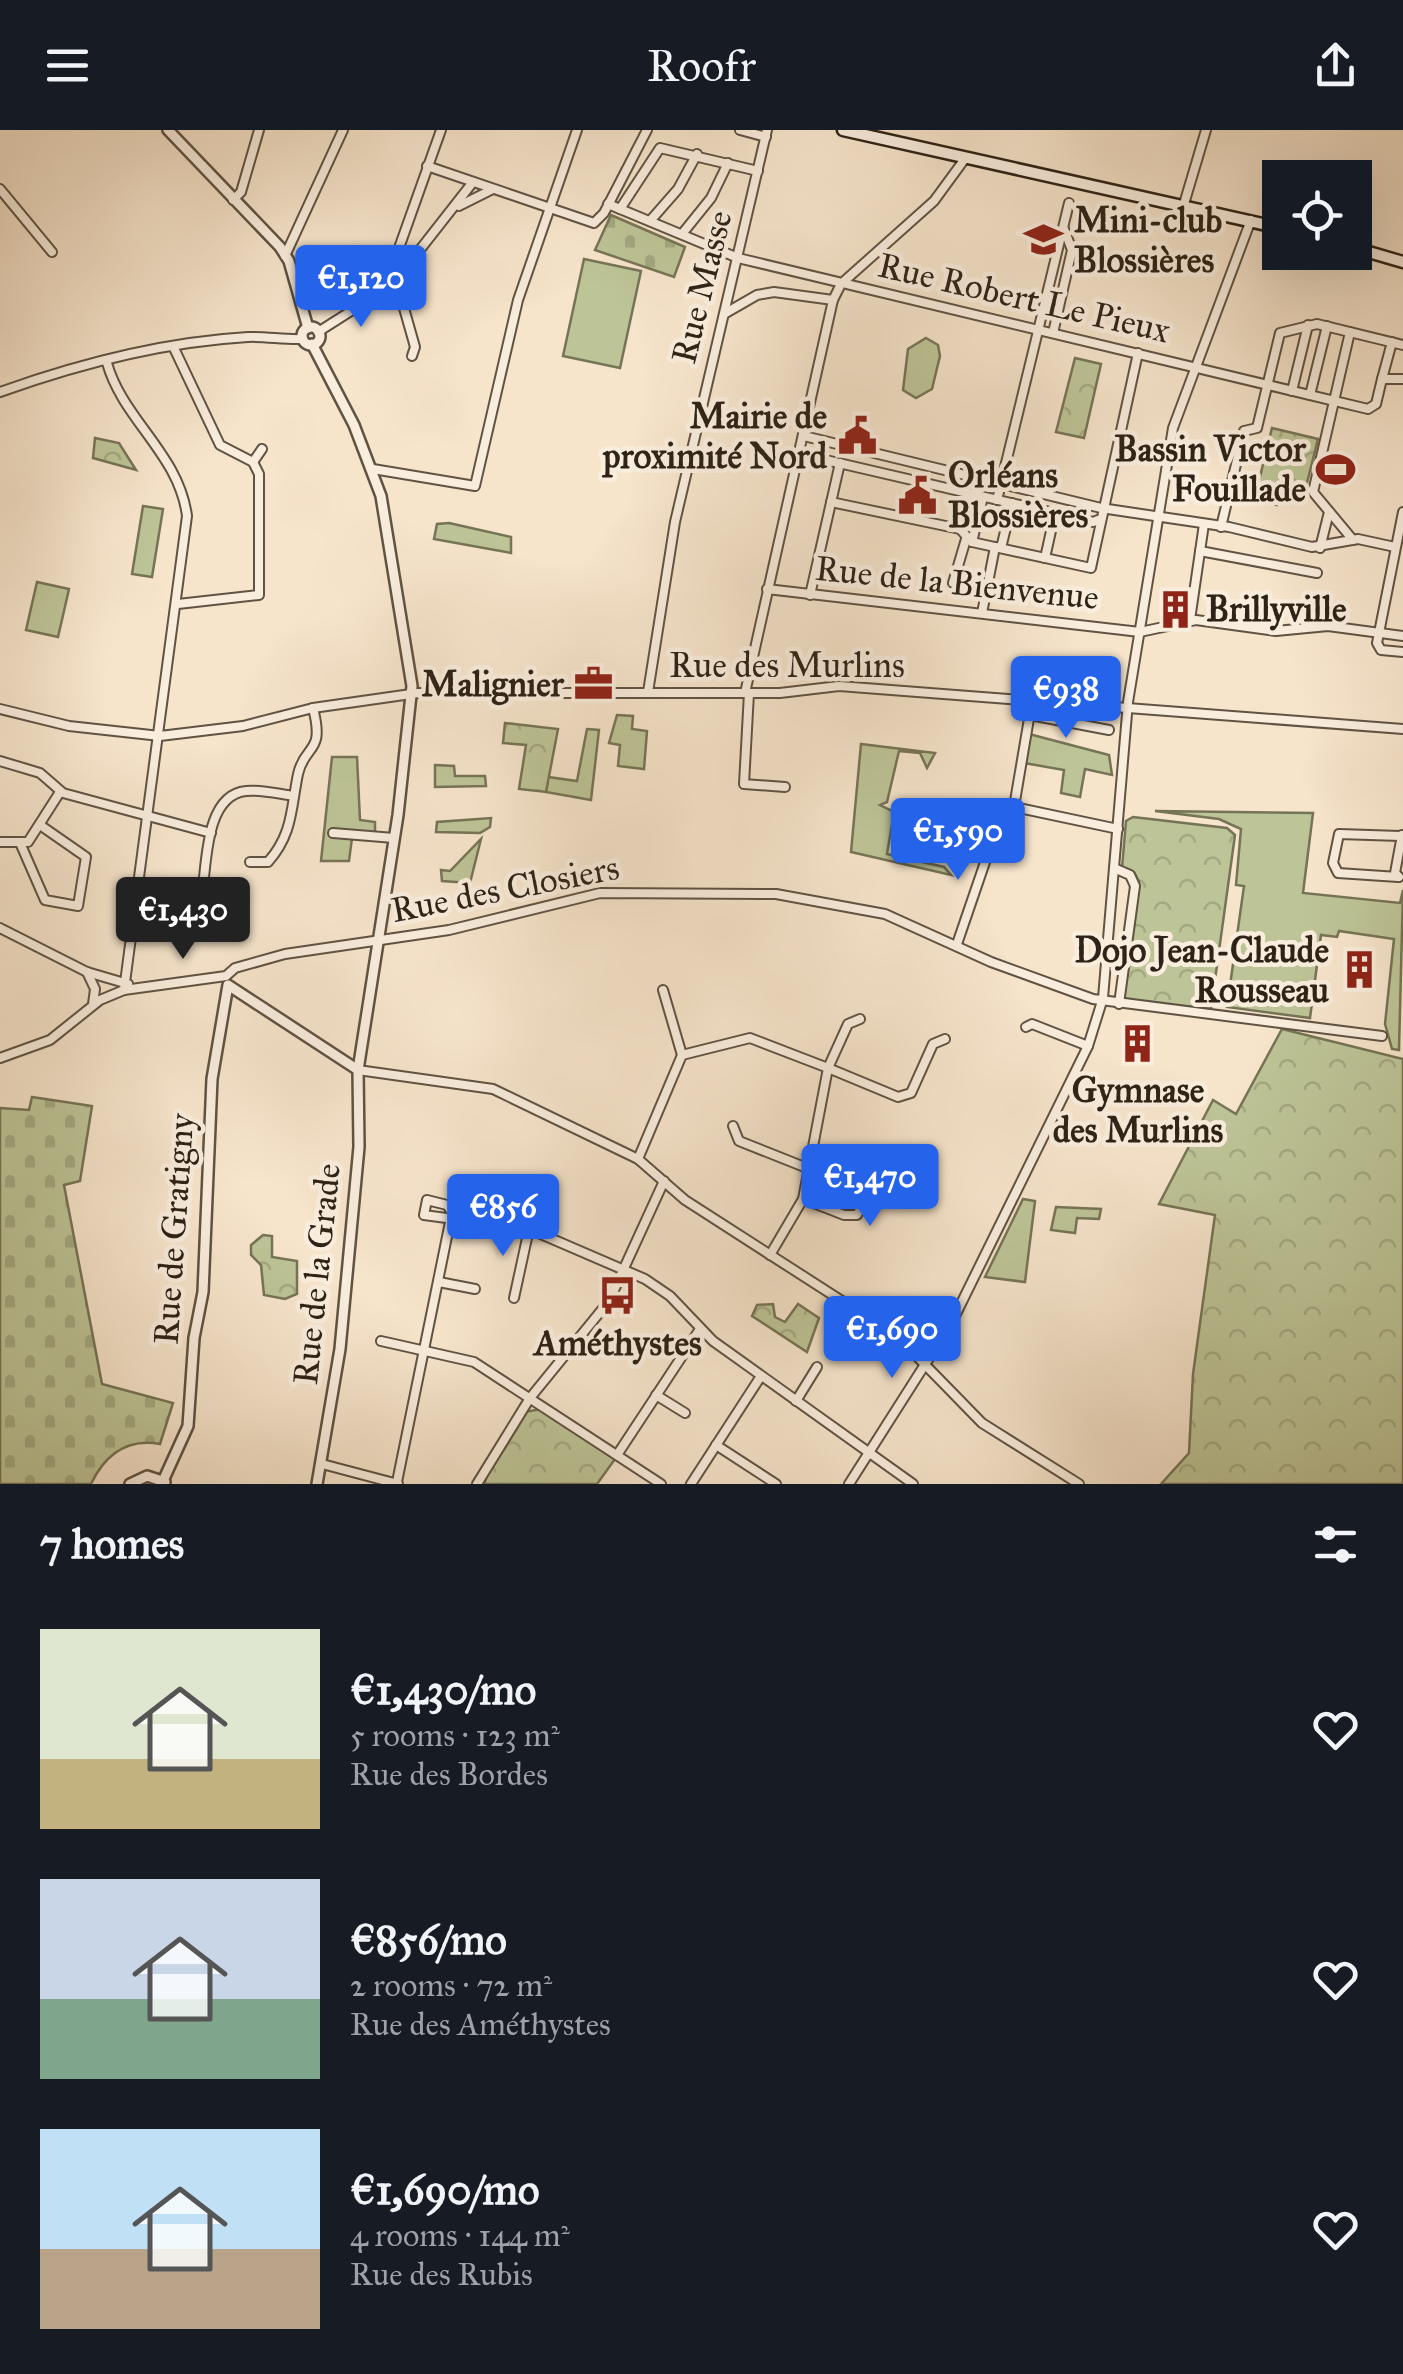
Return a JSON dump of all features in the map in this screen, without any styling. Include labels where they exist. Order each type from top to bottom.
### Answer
[{"type":"main road","points":[[842,130],[1072,187],[1184,204],[1262,223]]},
{"type":"main road","points":[[1372,253],[1403,262]]},
{"type":"street","points":[[0,392],[67,369],[174,346],[253,337],[318,340],[284,256],[168,130]]},
{"type":"street","points":[[233,200],[241,192],[259,130]]},
{"type":"street","points":[[284,256],[343,130]]},
{"type":"street","points":[[395,291],[393,277],[399,241],[441,130]]},
{"type":"street","points":[[373,469],[475,486],[518,300],[577,130]]},
{"type":"street","points":[[427,166],[594,223],[647,130]]},
{"type":"street","points":[[740,130],[767,134]]},
{"type":"street","points":[[1184,204],[1206,130]]},
{"type":"street","name":"Rue Masse","points":[[648,692],[675,522],[767,134]]},
{"type":"street","points":[[620,208],[642,180],[656,151],[665,147],[758,171]]},
{"type":"street","points":[[650,221],[678,189],[697,154]]},
{"type":"street","points":[[786,787],[744,784],[747,693],[833,300],[841,284],[934,201],[964,160]]},
{"type":"street","points":[[682,234],[712,198],[728,163]]},
{"type":"street","points":[[384,290],[383,280],[393,277],[420,253],[473,182]]},
{"type":"street","points":[[0,189],[52,252]]},
{"type":"street","points":[[456,208],[493,190]]},
{"type":"street","points":[[997,500],[1068,203]]},
{"type":"street","name":"Rue Robert Le Pieux","points":[[608,204],[738,258],[1292,391],[1372,408],[1382,379]]},
{"type":"street","points":[[849,1484],[973,1284],[1088,1046],[1102,998],[1128,709],[1173,428],[1250,220]]},
{"type":"street","points":[[1053,332],[1072,250],[1064,228]]},
{"type":"street","points":[[399,241],[420,253]]},
{"type":"street","points":[[307,342],[313,330],[384,290],[395,291],[400,294],[415,346],[412,356]]},
{"type":"street","points":[[724,314],[757,295],[774,292],[833,300]]},
{"type":"street","points":[[1292,391],[1308,324]]},
{"type":"street","points":[[1222,527],[1244,431],[1257,428],[1280,332],[1308,324],[1327,326],[1403,345]]},
{"type":"street","points":[[1310,395],[1327,326]]},
{"type":"street","points":[[1350,332],[1313,492],[1353,540]]},
{"type":"street","name":"Rue de la Grade","points":[[307,342],[373,469],[399,583],[410,696],[394,838],[358,1070],[359,1148],[340,1348],[318,1484]]},
{"type":"street","points":[[1392,342],[1382,379],[1402,377]]},
{"type":"street","points":[[174,346],[220,445],[253,462],[259,474],[259,595],[178,604]]},
{"type":"street","points":[[831,502],[960,529],[969,540],[1091,568],[1098,520],[1138,353]]},
{"type":"street","points":[[0,1058],[50,1040],[122,985],[150,819],[187,530],[184,493],[173,467],[115,384],[107,363]]},
{"type":"street","points":[[804,436],[1101,508],[1222,527],[1320,548],[1353,540],[1395,547]]},
{"type":"street","points":[[253,462],[262,448]]},
{"type":"street","points":[[800,454],[1056,514],[1098,520]]},
{"type":"street","points":[[810,595],[840,463]]},
{"type":"street","points":[[941,487],[945,468]]},
{"type":"street","points":[[960,529],[968,493]]},
{"type":"street","points":[[953,583],[982,496]]},
{"type":"street","points":[[982,613],[1012,503]]},
{"type":"street","points":[[1320,548],[1328,512]]},
{"type":"street","points":[[1403,512],[1377,634],[1377,648],[1403,652]]},
{"type":"street","points":[[1045,558],[1056,514]]},
{"type":"street","points":[[1190,620],[1204,524]]},
{"type":"street","points":[[1200,551],[1317,573]]},
{"type":"street","name":"Rue de la Bienvenue","points":[[767,589],[1140,632]]},
{"type":"street","points":[[1140,632],[1190,620],[1276,632],[1328,626],[1403,636]]},
{"type":"street","name":"Rue des Murlins","points":[[0,709],[69,726],[160,736],[244,726],[313,708],[410,696],[747,693],[839,686],[1403,729]]},
{"type":"street","points":[[1032,701],[1014,808],[1118,828]]},
{"type":"street","points":[[250,862],[268,862],[286,841],[302,764],[317,741],[313,708]]},
{"type":"street","points":[[1030,715],[1109,730]]},
{"type":"street","points":[[0,761],[40,773],[60,792],[211,833]]},
{"type":"street","points":[[175,890],[202,894],[211,833],[219,807],[230,796],[246,790],[294,796]]},
{"type":"street","points":[[21,845],[40,825],[60,792]]},
{"type":"street","points":[[21,845],[45,900],[78,906],[86,856],[40,825]]},
{"type":"street","points":[[334,832],[394,838]]},
{"type":"street","points":[[957,944],[996,834]]},
{"type":"street","points":[[1338,834],[1401,836],[1400,877],[1338,872],[1333,863],[1338,834]]},
{"type":"street","points":[[0,842],[21,845]]},
{"type":"street","points":[[1114,868],[1130,875],[1135,886],[1119,1004]]},
{"type":"street","name":"Rue des Closiers","points":[[0,928],[86,972],[122,985],[140,986],[227,980],[235,968],[285,954],[449,930],[600,893],[776,894],[885,914],[1066,990],[1119,1004],[1382,1036]]},
{"type":"street","points":[[86,972],[96,989],[89,1012]]},
{"type":"street","points":[[227,980],[358,1070],[493,1090],[638,1159],[685,1200],[898,1338],[926,1362],[982,1423],[1078,1484]]},
{"type":"street","name":"Rue de Gratigny","points":[[165,1482],[188,1426],[207,1237],[205,1167],[212,1079],[227,980]]},
{"type":"street","points":[[96,989],[122,985]]},
{"type":"street","points":[[638,1159],[682,1056],[663,990]]},
{"type":"street","points":[[770,1254],[803,1199],[828,1068],[848,1024],[860,1019]]},
{"type":"street","points":[[1026,1027],[1032,1024],[1088,1046]]},
{"type":"street","points":[[682,1056],[750,1038],[904,1096],[914,1087],[933,1044],[945,1039]]},
{"type":"street","points":[[734,1126],[738,1141],[807,1168]]},
{"type":"street","points":[[803,1199],[844,1216],[857,1215],[876,1177],[871,1163]]},
{"type":"street","points":[[476,1484],[530,1398],[609,1301],[664,1181]]},
{"type":"street","points":[[322,1464],[398,1483],[453,1220],[529,1230],[626,1270],[670,1296],[700,1329],[913,1484]]},
{"type":"street","points":[[514,1298],[529,1230]]},
{"type":"street","points":[[439,1282],[476,1289]]},
{"type":"street","points":[[617,1455],[700,1329]]},
{"type":"street","points":[[382,1341],[464,1357],[661,1484]]},
{"type":"street","points":[[796,1401],[816,1367]]},
{"type":"street","points":[[691,1484],[761,1376]]},
{"type":"street","points":[[656,1395],[685,1413]]},
{"type":"street","points":[[716,1445],[776,1484]]},
{"type":"street","points":[[130,1484],[147,1476],[165,1482]]},
{"type":"green space","points":[[611,215],[685,247],[674,277],[595,250]]},
{"type":"green space","points":[[584,259],[641,271],[620,368],[563,356]]},
{"type":"green space","points":[[926,338],[938,345],[940,356],[932,389],[916,398],[903,390],[908,349]]},
{"type":"green space","points":[[1075,358],[1101,364],[1084,438],[1056,432]]},
{"type":"green space","points":[[1272,428],[1318,439],[1306,487],[1283,482],[1277,505],[1254,501]]},
{"type":"green space","points":[[95,438],[119,443],[136,470],[93,458]]},
{"type":"green space","points":[[143,506],[163,509],[152,577],[132,574]]},
{"type":"green space","points":[[449,523],[511,537],[511,553],[434,539],[437,524]]},
{"type":"green space","points":[[37,582],[69,589],[58,637],[26,630]]},
{"type":"green space","points":[[617,715],[633,716],[632,729],[647,731],[644,769],[618,766],[620,745],[609,743]]},
{"type":"green space","points":[[505,723],[558,729],[546,792],[519,789],[526,745],[503,743]]},
{"type":"green space","points":[[587,729],[599,730],[591,800],[546,792],[548,777],[577,781]]},
{"type":"green space","points":[[1029,734],[1109,755],[1112,775],[1085,769],[1080,797],[1061,793],[1064,770],[1024,763]]},
{"type":"green space","points":[[861,744],[935,753],[927,768],[920,753],[899,751],[887,802],[880,805],[894,812],[887,854],[944,867],[951,875],[851,852]]},
{"type":"green space","points":[[332,757],[357,757],[360,820],[375,822],[375,834],[352,838],[349,861],[321,861]]},
{"type":"green space","points":[[435,765],[454,766],[455,776],[485,776],[486,786],[435,787]]},
{"type":"green space","points":[[1155,811],[1313,813],[1303,893],[1400,903],[1403,890],[1399,1050],[1392,1049],[1385,1024],[1394,939],[1339,931],[1337,937],[1321,935],[1310,1018],[1227,1007],[1244,886],[1236,885],[1241,829],[1219,819]]},
{"type":"green space","points":[[1133,817],[1227,828],[1235,835],[1211,1009],[1121,1000],[1139,882],[1134,872],[1122,868],[1126,821]]},
{"type":"green space","points":[[491,818],[490,827],[480,833],[436,832],[437,822]]},
{"type":"green space","points":[[481,839],[470,883],[442,881],[441,870],[450,871]]},
{"type":"green space","points":[[1282,1029],[1403,1059],[1403,1484],[1161,1484],[1189,1453],[1193,1374],[1215,1215],[1159,1204],[1213,1100],[1236,1114]]},
{"type":"green space","points":[[32,1097],[92,1106],[80,1181],[64,1185],[102,1384],[173,1403],[160,1444],[137,1444],[118,1451],[91,1484],[0,1484],[0,1108],[29,1110]]},
{"type":"green space","points":[[1023,1199],[1035,1201],[1025,1282],[985,1277]]},
{"type":"green space","points":[[1056,1207],[1101,1209],[1099,1219],[1077,1218],[1075,1233],[1051,1230]]},
{"type":"green space","points":[[263,1235],[272,1236],[272,1257],[297,1261],[297,1294],[285,1299],[264,1295],[261,1265],[251,1255],[251,1245]]},
{"type":"green space","points":[[773,1304],[775,1317],[785,1322],[798,1304],[819,1318],[807,1352],[752,1316],[757,1305]]},
{"type":"green space","points":[[542,1409],[615,1459],[597,1484],[484,1484],[492,1461],[524,1412]]},
{"type":"place","name":"Mini-club Blossières","points":[[1044,240]]},
{"type":"place","name":"Mairie de proximité Nord","points":[[857,436]]},
{"type":"place","name":"Bassin Victor Fouillade","points":[[1336,469]]},
{"type":"place","name":"Orléans Blossières","points":[[918,495]]},
{"type":"place","name":"Brillyville","points":[[1176,609]]},
{"type":"place","name":"Malignier","points":[[594,684]]},
{"type":"place","name":"Dojo Jean-Claude Rousseau","points":[[1359,970]]},
{"type":"place","name":"Gymnase des Murlins","points":[[1138,1043]]},
{"type":"place","name":"Améthystes","points":[[618,1296]]}]
